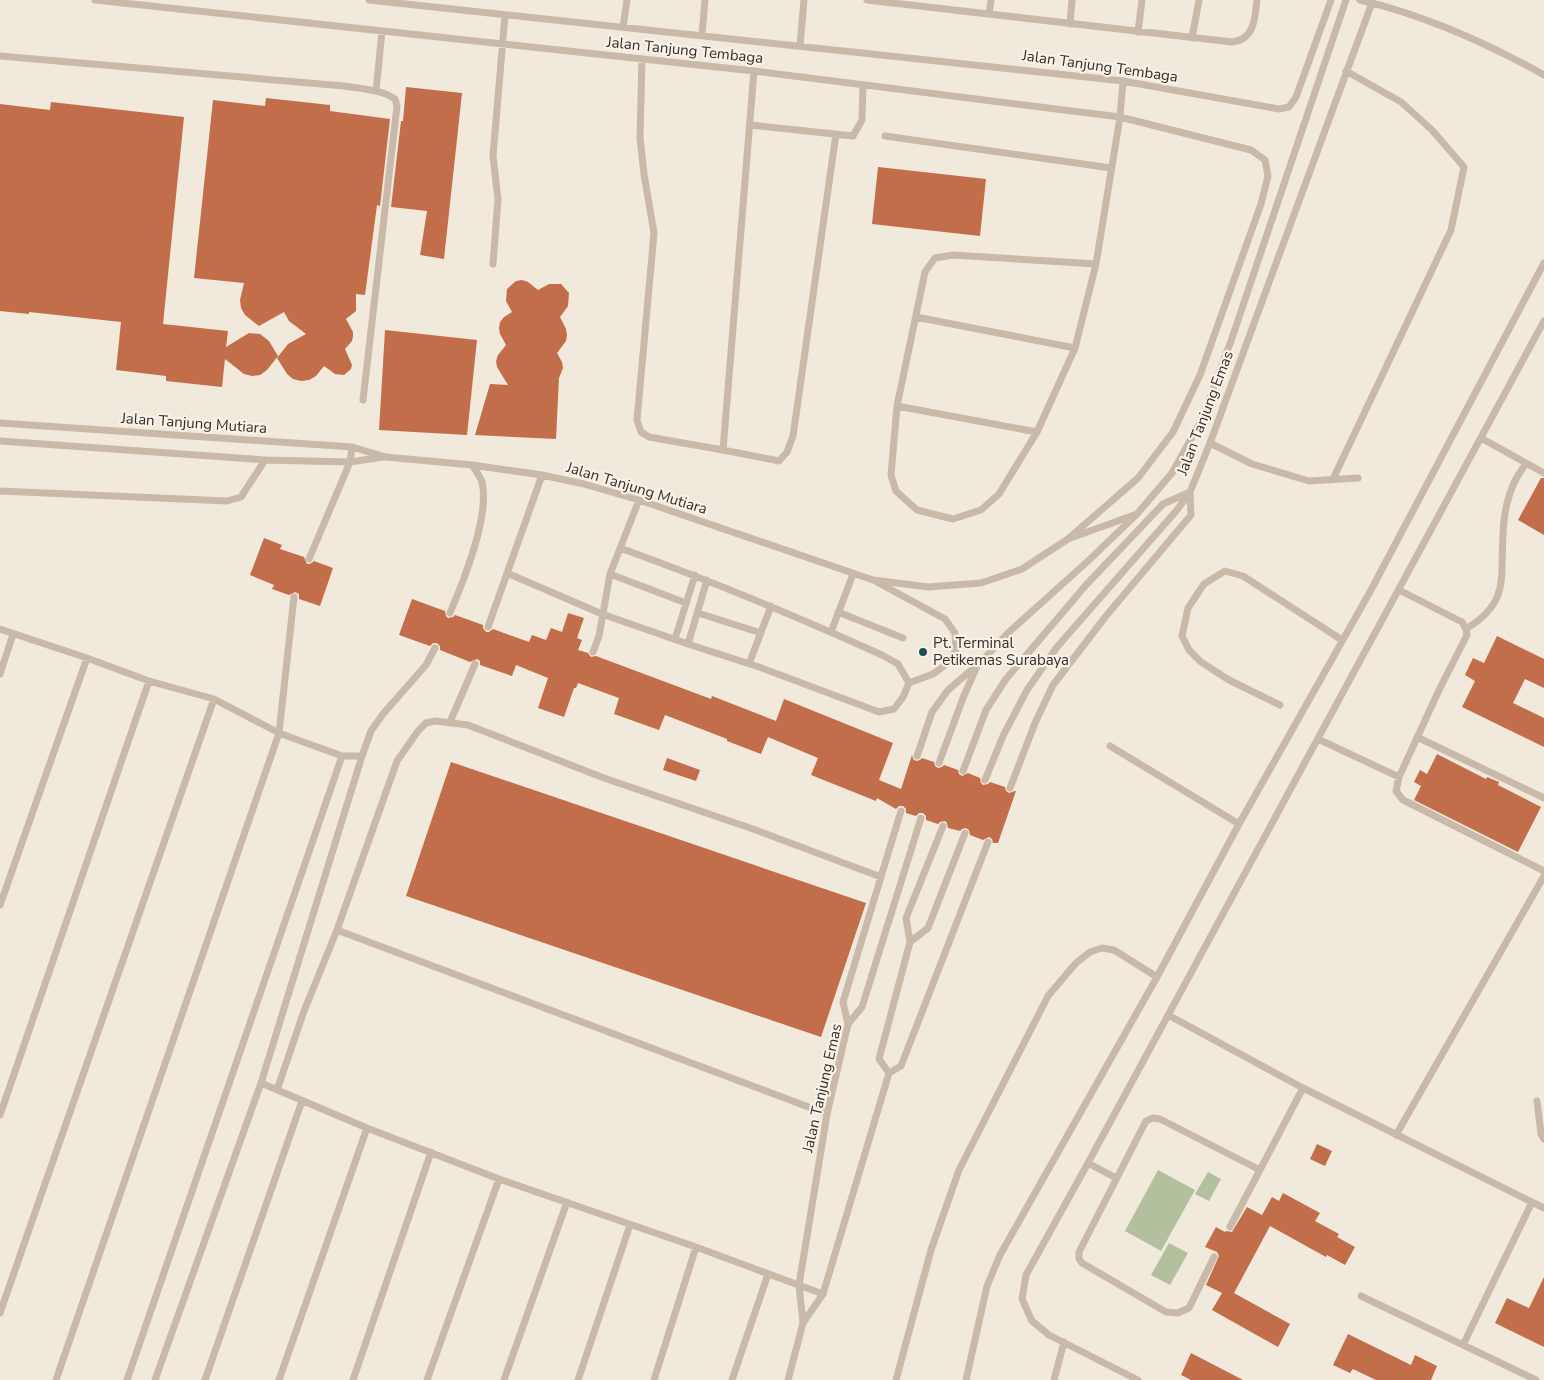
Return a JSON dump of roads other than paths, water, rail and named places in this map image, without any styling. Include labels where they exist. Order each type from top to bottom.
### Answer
[{"type":"lane","name":"Jalan Tanjung Tembaga","points":[[95,0],[754,71],[1120,117],[1251,150],[1264,160],[1268,176],[1261,204],[1200,375],[1173,432],[1138,478],[1068,539]]},
{"type":"lane","name":"Jalan Tanjung Tembaga","points":[[369,0],[1124,81],[1279,109],[1289,107],[1296,97],[1332,0]]},
{"type":"lane","points":[[623,27],[627,0]]},
{"type":"lane","points":[[702,35],[705,0]]},
{"type":"lane","points":[[800,46],[804,0]]},
{"type":"lane","points":[[867,0],[924,3],[990,14],[1232,42],[1244,39],[1251,30],[1257,0]]},
{"type":"lane","points":[[990,14],[991,0]]},
{"type":"lane","points":[[1070,24],[1072,0]]},
{"type":"lane","points":[[1138,32],[1142,0]]},
{"type":"lane","points":[[1192,38],[1199,0]]},
{"type":"lane","name":"Jalan Tanjung Emas","points":[[940,763],[963,698],[977,666],[1009,632],[1137,514],[1172,473],[1200,420],[1231,341],[1346,0]]},
{"type":"lane","points":[[1360,0],[1373,1],[1437,25],[1505,53],[1544,75]]},
{"type":"lane","name":"Jalan Tanjung Emas","points":[[963,771],[986,710],[1006,679],[1086,585],[1163,504],[1190,492],[1210,443],[1373,1]]},
{"type":"lane","points":[[493,264],[498,200],[493,156],[505,14]]},
{"type":"lane","points":[[376,91],[382,31]]},
{"type":"lane","points":[[0,56],[344,86],[388,94],[395,99],[397,106],[363,400]]},
{"type":"lane","points":[[642,59],[640,138],[654,233],[637,420],[641,432],[648,437],[779,461],[787,452],[793,436],[836,134]]},
{"type":"lane","points":[[723,450],[754,71]]},
{"type":"lane","points":[[1333,479],[1451,230],[1464,167],[1432,130],[1401,102],[1346,71]]},
{"type":"lane","points":[[1096,264],[953,255],[935,258],[926,272],[897,406],[891,475],[896,491],[917,510],[953,519],[981,510],[999,494],[1037,432],[1075,348],[1096,264],[1124,81]]},
{"type":"lane","points":[[750,125],[853,136],[862,120],[863,85]]},
{"type":"lane","points":[[885,136],[1111,168]]},
{"type":"lane","points":[[966,1380],[986,1286],[1000,1255],[1157,977],[1239,824],[1371,590],[1544,263]]},
{"type":"lane","points":[[916,317],[1075,348]]},
{"type":"lane","points":[[1138,1380],[1124,1377],[1049,1334],[1032,1321],[1022,1299],[1026,1275],[1544,321]]},
{"type":"lane","points":[[897,406],[1037,432]]},
{"type":"lane","name":"Jalan Tanjung Mutiara","points":[[0,423],[352,447],[386,457],[472,465],[542,475],[584,484],[639,500],[852,574],[873,580],[928,587],[981,583],[1022,569],[1068,539],[1137,514]]},
{"type":"lane","points":[[1481,438],[1544,473]]},
{"type":"lane","name":"Jalan Tanjung Mutiara","points":[[0,441],[265,460],[350,462],[386,457]]},
{"type":"lane","points":[[1210,443],[1252,464],[1309,481],[1358,478]]},
{"type":"lane","points":[[309,559],[350,462],[352,447]]},
{"type":"lane","points":[[0,491],[227,501],[241,497],[265,460]]},
{"type":"lane","points":[[1466,629],[1479,621],[1493,607],[1502,581],[1502,534],[1506,510],[1514,484],[1526,463]]},
{"type":"lane","points":[[450,613],[466,574],[484,512],[482,481],[472,465]]},
{"type":"lane","points":[[488,627],[542,475]]},
{"type":"lane","points":[[985,780],[1003,736],[1027,690],[1056,647],[1177,510],[1190,492]]},
{"type":"lane","points":[[1010,788],[1035,723],[1053,685],[1106,616],[1192,515],[1190,492]]},
{"type":"lane","points":[[593,652],[599,636],[610,574],[639,500]]},
{"type":"lane","points":[[507,573],[602,614],[749,664],[879,712],[894,709],[903,697],[909,683],[898,664],[771,606],[695,575],[620,548]]},
{"type":"lane","points":[[1280,705],[1229,680],[1201,662],[1189,650],[1182,636],[1188,608],[1204,584],[1225,571],[1243,576],[1342,640]]},
{"type":"lane","points":[[610,574],[686,603]]},
{"type":"lane","points":[[831,632],[852,574]]},
{"type":"lane","points":[[675,639],[695,575]]},
{"type":"lane","points":[[688,644],[707,580]]},
{"type":"lane","name":"Jalan Tanjung Mutiara","points":[[873,580],[945,619],[955,633],[956,650],[948,663],[933,674],[909,683]]},
{"type":"lane","points":[[1399,590],[1462,622],[1467,635],[1417,737],[1399,777],[1396,791],[1403,800],[1544,870]]},
{"type":"lane","points":[[56,1380],[280,733],[294,597]]},
{"type":"lane","points":[[749,664],[771,606]]},
{"type":"lane","points":[[838,612],[904,638]]},
{"type":"lane","points":[[698,613],[761,633]]},
{"type":"lane","points":[[0,629],[149,681],[214,699],[280,733],[342,756],[362,756]]},
{"type":"lane","points":[[0,674],[13,634]]},
{"type":"lane","points":[[155,1380],[262,1083],[371,731],[426,665],[435,648]]},
{"type":"lane","points":[[0,905],[87,658]]},
{"type":"lane","points":[[450,722],[475,664]]},
{"type":"lane","points":[[917,756],[932,712],[948,690],[977,666]]},
{"type":"lane","points":[[0,1115],[149,681]]},
{"type":"lane","points":[[0,1313],[214,699]]},
{"type":"lane","points":[[277,1090],[304,1011],[336,930],[397,761],[414,736],[426,723],[435,721],[468,725],[604,778],[753,829],[881,877]]},
{"type":"lane","points":[[1417,737],[1544,798]]},
{"type":"lane","points":[[1318,739],[1399,777]]},
{"type":"lane","points":[[1110,746],[1239,824]]},
{"type":"lane","points":[[127,1380],[342,756]]},
{"type":"lane","points":[[848,1024],[843,1002],[901,811]]},
{"type":"lane","name":"Jalan Tanjung Emas","points":[[803,1323],[798,1285],[827,1114],[848,1024],[862,1007],[921,818]]},
{"type":"lane","points":[[888,1073],[879,1059],[910,942],[906,918],[943,826]]},
{"type":"lane","points":[[910,942],[928,928],[965,833]]},
{"type":"lane","points":[[788,1380],[803,1323],[823,1294],[888,1073],[901,1066],[988,842]]},
{"type":"lane","points":[[1396,1135],[1544,876]]},
{"type":"lane","points":[[336,930],[827,1114]]},
{"type":"lane","points":[[896,1380],[931,1250],[959,1170],[1048,996],[1076,963],[1090,952],[1102,948],[1114,950],[1157,977]]},
{"type":"lane","points":[[1168,1016],[1303,1088],[1544,1208]]},
{"type":"lane","points":[[262,1083],[367,1128],[499,1179],[696,1247],[823,1294]]},
{"type":"lane","points":[[1230,1227],[1303,1088]]},
{"type":"lane","points":[[204,1380],[302,1101]]},
{"type":"lane","points":[[1537,1101],[1541,1134],[1544,1140]]},
{"type":"lane","points":[[1214,1257],[1189,1308],[1178,1313],[1166,1312],[1082,1263],[1079,1259],[1079,1252],[1146,1121],[1153,1118],[1160,1119],[1260,1170]]},
{"type":"lane","points":[[279,1380],[367,1128]]},
{"type":"lane","points":[[353,1380],[431,1152]]},
{"type":"lane","points":[[1088,1163],[1116,1178]]},
{"type":"lane","points":[[427,1380],[499,1179]]},
{"type":"lane","points":[[504,1380],[567,1202]]},
{"type":"lane","points":[[1463,1345],[1532,1202]]},
{"type":"lane","points":[[578,1380],[630,1225]]},
{"type":"lane","points":[[654,1380],[696,1247]]},
{"type":"lane","points":[[732,1380],[768,1274]]},
{"type":"lane","points":[[1361,1296],[1536,1380]]},
{"type":"lane","points":[[1054,1380],[1064,1342]]},
{"type":"lane","points":[[1516,1380],[1520,1372]]},
{"type":"place","name":"Pt. Terminal Petikemas Surabaya","points":[[923,652]]}]
